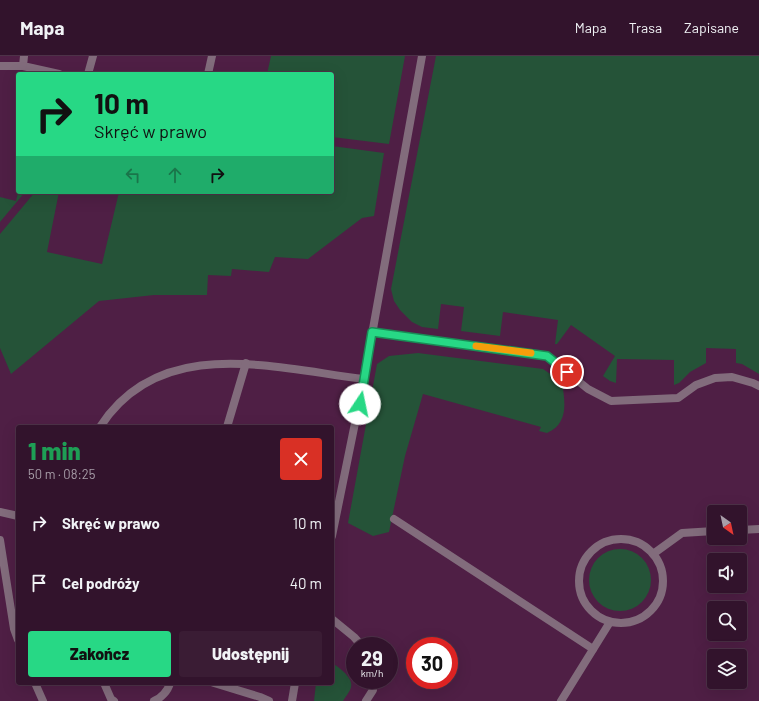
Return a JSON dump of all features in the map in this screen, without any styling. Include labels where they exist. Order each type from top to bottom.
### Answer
[{"type":"street","points":[[23,66],[24,56]]},
{"type":"street","points":[[89,72],[93,56]]},
{"type":"street","points":[[208,72],[212,56]]},
{"type":"street","points":[[334,526],[364,379],[422,56]]},
{"type":"street","points":[[0,66],[23,66],[50,72]]},
{"type":"street","points":[[372,332],[547,356],[588,389],[611,401],[678,398],[696,385],[715,378],[732,377],[754,383],[759,386]]},
{"type":"street","points":[[101,425],[110,412],[137,388],[161,376],[189,366],[217,363],[246,363],[364,379]]},
{"type":"street","points":[[228,425],[246,363]]},
{"type":"street","points":[[0,512],[16,516]]},
{"type":"street","points":[[394,519],[593,649]]},
{"type":"street","points":[[747,530],[759,529]]},
{"type":"street","points":[[653,554],[682,533],[707,531]]},
{"type":"street","points":[[616,539],[630,540],[643,545],[653,554],[660,565],[663,578],[662,591],[656,604],[648,613],[636,621],[623,623],[610,622],[599,617],[590,610],[583,600],[579,589],[579,575],[583,562],[591,551],[602,543],[616,539]]},
{"type":"street","points":[[0,540],[16,634]]},
{"type":"street","points":[[334,621],[354,637]]},
{"type":"street","points":[[561,701],[610,622]]},
{"type":"street","points":[[37,685],[43,701]]},
{"type":"street","points":[[105,685],[111,699],[114,701]]},
{"type":"street","points":[[154,701],[160,699],[170,685]]},
{"type":"street","points":[[221,685],[269,701]]},
{"type":"street","points":[[292,701],[295,685]]},
{"type":"street","points":[[366,701],[373,689]]},
{"type":"shaded area","points":[[0,56],[759,56],[759,701],[0,701]]},
{"type":"green space","points":[[271,56],[405,56],[389,144],[334,137],[334,72],[267,72]]},
{"type":"green space","points":[[436,56],[759,56],[759,374],[742,364],[736,363],[736,349],[706,348],[706,363],[690,372],[679,383],[674,385],[674,360],[617,359],[616,383],[603,376],[615,356],[571,325],[557,344],[555,344],[558,320],[503,312],[500,336],[461,331],[464,307],[441,304],[438,329],[422,327],[412,322],[400,310],[394,301],[391,289]]},
{"type":"green space","points":[[334,146],[384,153],[374,216],[362,218],[308,259],[275,257],[269,272],[232,269],[231,276],[208,275],[207,295],[154,295],[99,301],[11,374],[0,348],[0,234],[33,194],[59,194],[47,252],[102,264],[119,194],[334,194]]},
{"type":"green space","points":[[18,194],[23,194],[0,222],[0,197],[16,201]]},
{"type":"green space","points":[[418,353],[543,369],[562,382],[564,411],[559,424],[547,433],[539,431],[541,427],[423,394],[405,456],[389,532],[373,536],[348,523],[377,364],[389,356]]},
{"type":"green space","points":[[614,549],[626,549],[642,558],[649,568],[651,580],[649,592],[642,602],[626,611],[614,611],[603,606],[594,597],[589,586],[589,574],[594,563],[603,554]]},
{"type":"green space","points":[[334,664],[346,674],[346,689],[350,689],[343,701],[314,701],[316,685],[334,685]]},
{"type":"slow traffic","points":[[476,346],[531,353]]},
{"type":"route","points":[[360,404],[372,332],[547,356],[567,372]]}]
